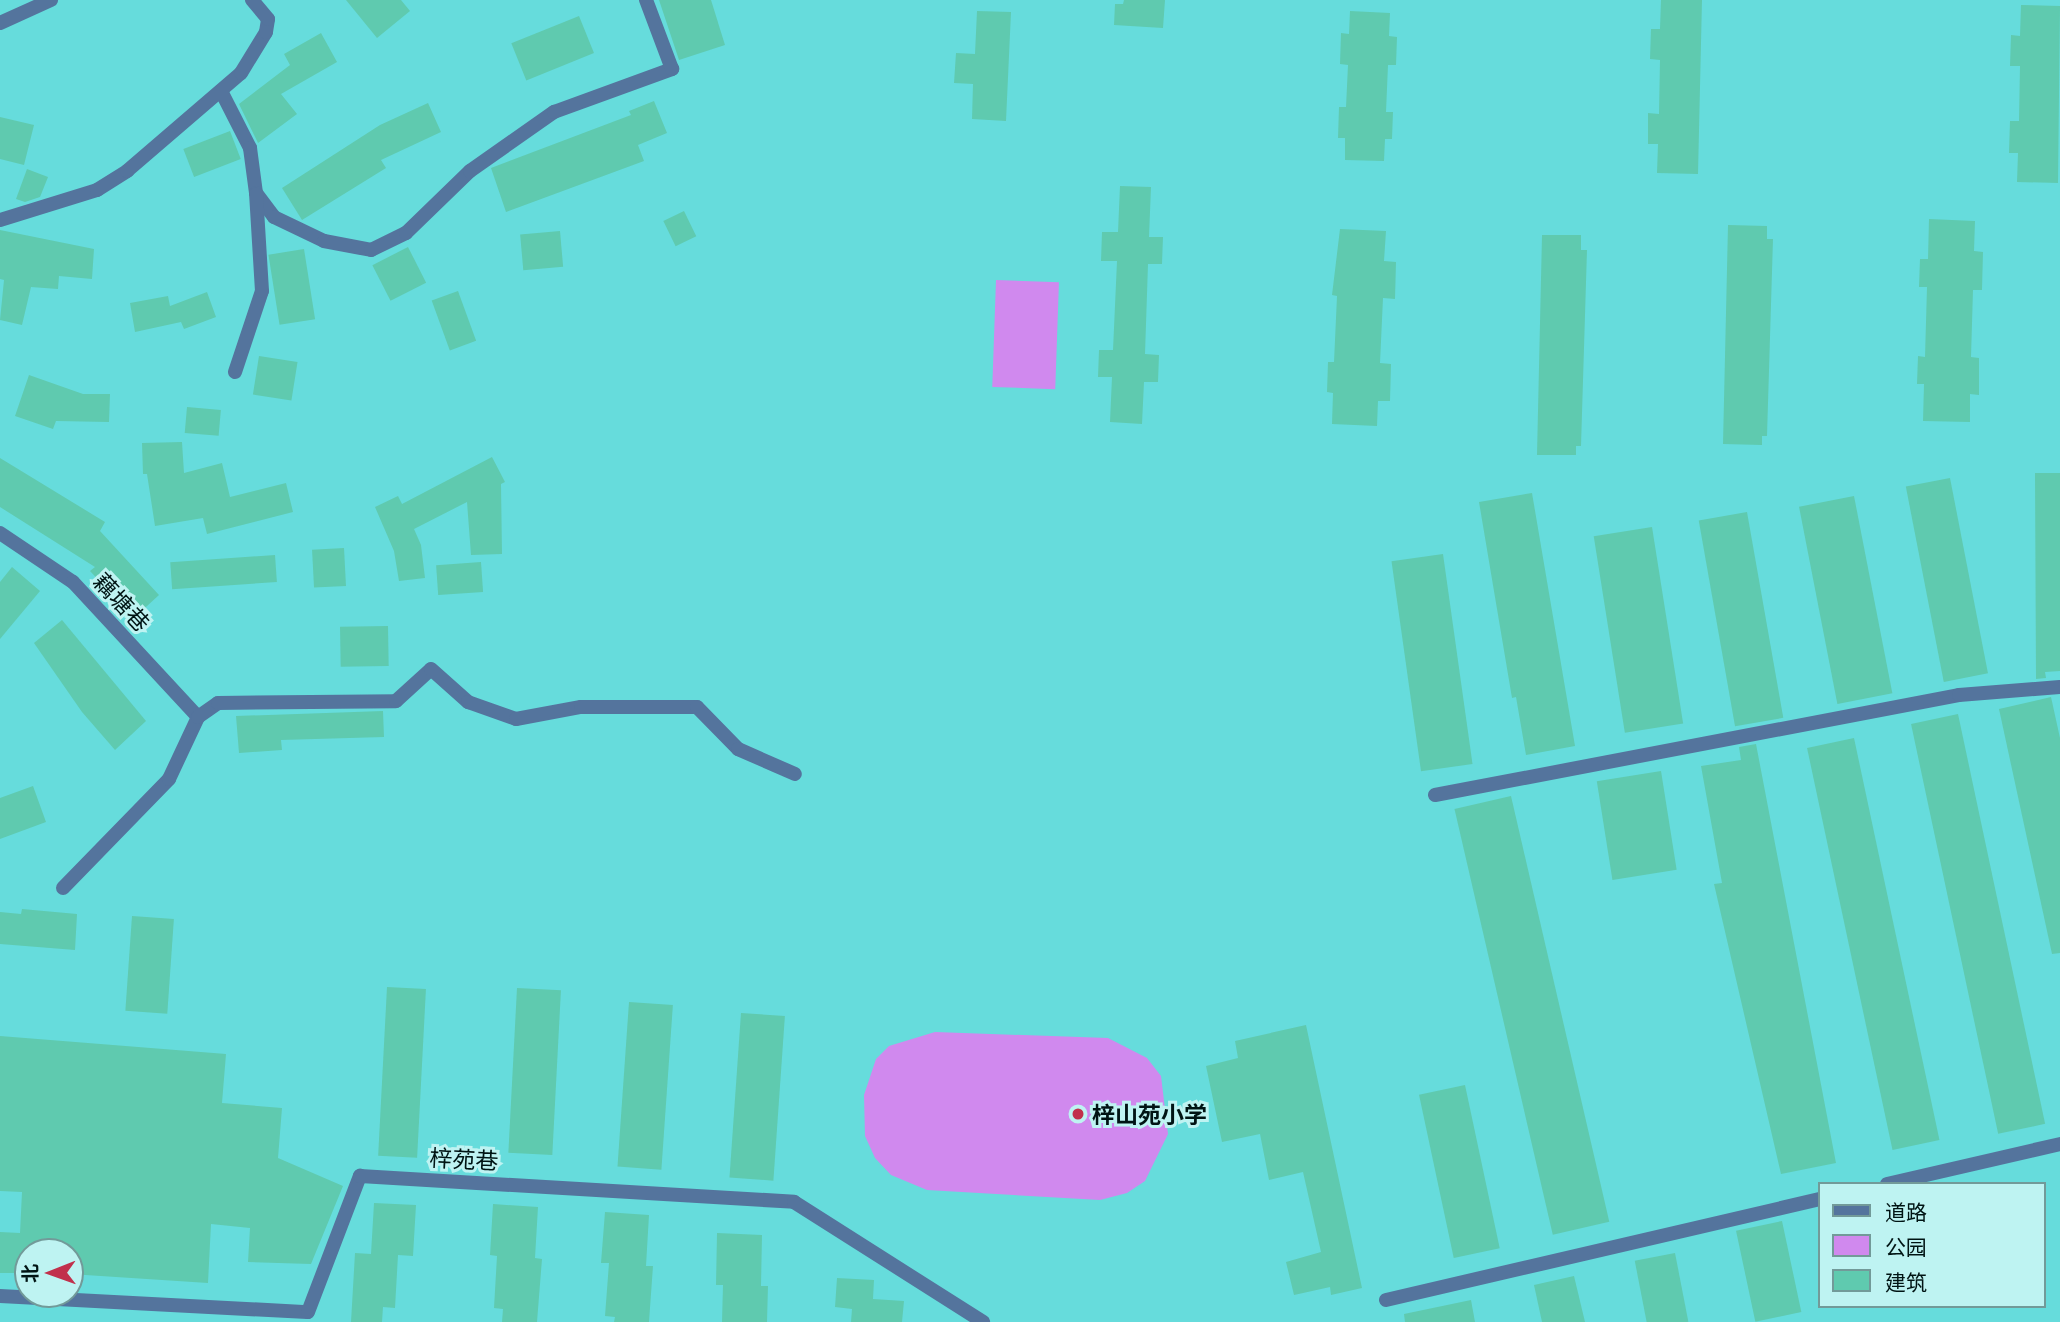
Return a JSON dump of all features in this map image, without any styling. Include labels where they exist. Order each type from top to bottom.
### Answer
[{"type":"street","points":[[0,23],[51,0]]},
{"type":"street","points":[[0,219],[96,190],[127,171],[221,91],[241,73],[266,32],[268,19],[252,0]]},
{"type":"street","points":[[256,193],[274,216],[324,242],[371,250],[406,233],[470,171],[554,112],[672,69],[646,0]]},
{"type":"street","points":[[221,91],[250,148],[256,193],[262,291],[235,372]]},
{"type":"street","name":"藕塘巷","points":[[0,533],[73,582],[198,717]]},
{"type":"street","points":[[62,888],[169,779],[198,717],[218,703],[396,701],[431,669],[468,702],[516,719],[581,707],[697,706],[738,748],[795,774]]},
{"type":"street","points":[[1435,795],[1959,695],[2060,687]]},
{"type":"street","points":[[1897,1182],[2060,1144]]},
{"type":"street","name":"梓苑巷","points":[[0,1296],[308,1312],[360,1176],[794,1202],[983,1322]]},
{"type":"street","points":[[1385,1300],[1818,1199]]},
{"type":"green space","points":[[996,280],[1059,282],[1055,389],[992,387]]},
{"type":"green space","points":[[935,1032],[1108,1038],[1147,1058],[1161,1076],[1168,1134],[1145,1181],[1127,1193],[1100,1200],[927,1190],[891,1175],[875,1158],[865,1136],[864,1095],[876,1059],[889,1046]]},
{"type":"building","points":[[346,0],[401,0],[410,11],[377,38]]},
{"type":"building","points":[[659,0],[711,0],[725,45],[679,60]]},
{"type":"building","points":[[1124,0],[1165,0],[1163,28],[1114,25],[1115,4],[1123,4]]},
{"type":"building","points":[[1661,0],[1702,0],[1698,174],[1657,173],[1658,144],[1648,144],[1648,113],[1659,114],[1660,60],[1650,59],[1651,29],[1660,29]]},
{"type":"building","points":[[2021,5],[2060,6],[2058,183],[2017,182],[2018,153],[2009,153],[2010,121],[2019,121],[2020,66],[2010,66],[2011,35],[2020,36]]},
{"type":"building","points":[[977,11],[1011,12],[1006,121],[972,119],[973,84],[954,83],[956,53],[975,54]]},
{"type":"building","points":[[1350,11],[1390,13],[1389,36],[1397,37],[1396,65],[1388,65],[1386,112],[1393,112],[1392,139],[1385,139],[1384,161],[1345,160],[1345,138],[1338,138],[1339,107],[1346,107],[1348,65],[1340,64],[1341,33],[1349,34]]},
{"type":"building","points":[[579,16],[594,53],[526,80],[511,43]]},
{"type":"building","points":[[321,33],[337,62],[281,94],[297,114],[258,143],[239,104],[290,65],[284,54]]},
{"type":"building","points":[[654,101],[667,133],[638,145],[644,161],[506,212],[491,168],[631,115],[629,111]]},
{"type":"building","points":[[428,103],[441,132],[381,160],[386,168],[302,220],[282,188],[380,125]]},
{"type":"building","points":[[0,117],[34,125],[24,165],[0,159]]},
{"type":"building","points":[[230,131],[241,159],[194,177],[183,149]]},
{"type":"building","points":[[27,169],[48,177],[40,197],[25,202],[16,199]]},
{"type":"building","points":[[1120,186],[1151,187],[1149,237],[1163,237],[1162,264],[1148,264],[1145,354],[1159,355],[1158,382],[1144,382],[1142,424],[1110,422],[1112,377],[1098,377],[1099,350],[1113,350],[1117,261],[1101,261],[1102,232],[1118,232]]},
{"type":"building","points":[[684,211],[696,236],[676,246],[663,221]]},
{"type":"building","points":[[1929,219],[1975,221],[1974,251],[1983,252],[1982,290],[1973,290],[1971,357],[1979,358],[1979,395],[1970,394],[1970,422],[1923,421],[1924,384],[1917,384],[1918,356],[1925,357],[1927,287],[1919,287],[1920,259],[1928,259]]},
{"type":"building","points":[[1728,225],[1767,226],[1767,239],[1773,239],[1767,436],[1762,436],[1762,445],[1723,444]]},
{"type":"building","points":[[1340,229],[1386,231],[1384,261],[1396,262],[1395,299],[1383,298],[1380,363],[1391,364],[1390,401],[1378,401],[1377,426],[1332,424],[1333,393],[1327,392],[1328,362],[1334,362],[1337,296],[1332,295]]},
{"type":"building","points":[[0,230],[94,249],[92,279],[59,276],[58,289],[31,287],[22,325],[0,320],[4,280],[0,279]]},
{"type":"building","points":[[560,231],[563,267],[523,270],[520,234]]},
{"type":"building","points":[[1542,235],[1581,235],[1581,250],[1587,250],[1581,446],[1576,446],[1576,455],[1537,455]]},
{"type":"building","points":[[408,247],[426,283],[391,301],[372,265]]},
{"type":"building","points":[[304,249],[315,319],[280,325],[268,255]]},
{"type":"building","points":[[458,291],[476,341],[450,350],[432,301]]},
{"type":"building","points":[[207,292],[216,317],[184,329],[181,322],[135,332],[130,303],[168,296],[170,306]]},
{"type":"building","points":[[259,356],[298,362],[291,401],[253,395]]},
{"type":"building","points":[[29,375],[83,394],[110,394],[109,422],[56,421],[53,429],[15,416]]},
{"type":"building","points":[[187,407],[221,410],[219,436],[185,433]]},
{"type":"building","points":[[182,442],[184,473],[222,463],[230,497],[286,483],[293,512],[207,534],[203,518],[155,526],[147,474],[143,474],[142,443]]},
{"type":"building","points":[[492,457],[505,482],[501,484],[502,554],[471,555],[467,502],[414,529],[421,545],[425,578],[399,581],[394,551],[375,507],[398,496],[402,504]]},
{"type":"building","points":[[0,458],[105,522],[100,531],[159,595],[134,618],[90,571],[95,567],[0,507]]},
{"type":"building","points":[[2035,473],[2060,473],[2060,671],[2045,672],[2046,678],[2036,679]]},
{"type":"building","points":[[1950,478],[1988,673],[1944,682],[1906,487]]},
{"type":"building","points":[[1532,493],[1575,746],[1526,755],[1516,697],[1512,698],[1479,502]]},
{"type":"building","points":[[1854,496],[1892,693],[1837,704],[1799,507]]},
{"type":"building","points":[[1747,512],[1783,718],[1735,726],[1699,521]]},
{"type":"building","points":[[1652,527],[1683,724],[1625,733],[1594,536]]},
{"type":"building","points":[[344,548],[346,586],[314,588],[312,550]]},
{"type":"building","points":[[1443,554],[1473,764],[1421,771],[1392,561]]},
{"type":"building","points":[[275,555],[277,582],[172,589],[170,562]]},
{"type":"building","points":[[481,562],[483,592],[438,595],[436,565]]},
{"type":"building","points":[[12,567],[40,591],[0,639],[0,582]]},
{"type":"building","points":[[62,620],[146,721],[115,750],[82,712],[34,643]]},
{"type":"building","points":[[388,626],[389,666],[341,667],[340,627]]},
{"type":"building","points":[[2051,697],[2060,738],[2060,953],[2052,954],[1999,709]]},
{"type":"building","points":[[383,711],[384,737],[281,740],[282,750],[239,753],[236,716]]},
{"type":"building","points":[[1958,714],[2045,1124],[1998,1134],[1911,724]]},
{"type":"building","points":[[1854,738],[1939,1140],[1893,1150],[1807,748]]},
{"type":"building","points":[[1756,744],[1836,1163],[1781,1174],[1714,884],[1722,883],[1701,766],[1741,760],[1739,747]]},
{"type":"building","points":[[1661,771],[1677,870],[1612,880],[1597,781]]},
{"type":"building","points":[[33,786],[46,822],[0,839],[0,798]]},
{"type":"building","points":[[1511,796],[1609,1222],[1553,1235],[1454,809]]},
{"type":"building","points":[[22,909],[77,914],[75,950],[0,944],[0,912],[21,914]]},
{"type":"building","points":[[132,916],[174,919],[167,1014],[125,1011]]},
{"type":"building","points":[[387,987],[426,989],[417,1158],[378,1156]]},
{"type":"building","points":[[517,988],[561,990],[552,1155],[508,1153]]},
{"type":"building","points":[[629,1002],[673,1005],[661,1170],[617,1167]]},
{"type":"building","points":[[741,1013],[785,1016],[773,1181],[729,1178]]},
{"type":"building","points":[[1306,1025],[1362,1288],[1331,1295],[1330,1287],[1294,1295],[1286,1262],[1321,1252],[1303,1172],[1269,1180],[1260,1134],[1222,1142],[1206,1066],[1238,1058],[1235,1041]]},
{"type":"building","points":[[0,1036],[226,1054],[222,1103],[282,1108],[278,1158],[343,1186],[311,1264],[248,1262],[250,1228],[211,1224],[208,1283],[84,1275],[84,1238],[14,1238],[14,1273],[0,1273],[0,1232],[20,1233],[22,1192],[0,1191]]},
{"type":"building","points":[[1465,1085],[1500,1248],[1454,1258],[1419,1095]]},
{"type":"building","points":[[374,1203],[416,1205],[413,1256],[398,1255],[395,1308],[383,1307],[382,1322],[351,1322],[355,1253],[371,1254]]},
{"type":"building","points":[[493,1204],[538,1207],[535,1258],[542,1259],[537,1322],[502,1322],[503,1309],[494,1308],[497,1256],[490,1255]]},
{"type":"building","points":[[605,1212],[649,1215],[646,1266],[653,1266],[649,1322],[614,1322],[615,1317],[605,1316],[609,1263],[601,1263]]},
{"type":"building","points":[[1782,1221],[1801,1312],[1755,1322],[1736,1231]]},
{"type":"building","points":[[717,1233],[762,1235],[761,1286],[768,1286],[767,1322],[722,1322],[723,1285],[716,1285]]},
{"type":"building","points":[[1675,1253],[1688,1322],[1647,1322],[1635,1261]]},
{"type":"building","points":[[1574,1276],[1585,1322],[1542,1322],[1534,1285]]},
{"type":"building","points":[[837,1278],[874,1280],[873,1299],[904,1301],[902,1322],[851,1322],[852,1309],[835,1307]]},
{"type":"building","points":[[1471,1300],[1475,1322],[1405,1322],[1404,1314]]},
{"type":"place","name":"梓山苑小学","points":[[1078,1114]]}]
